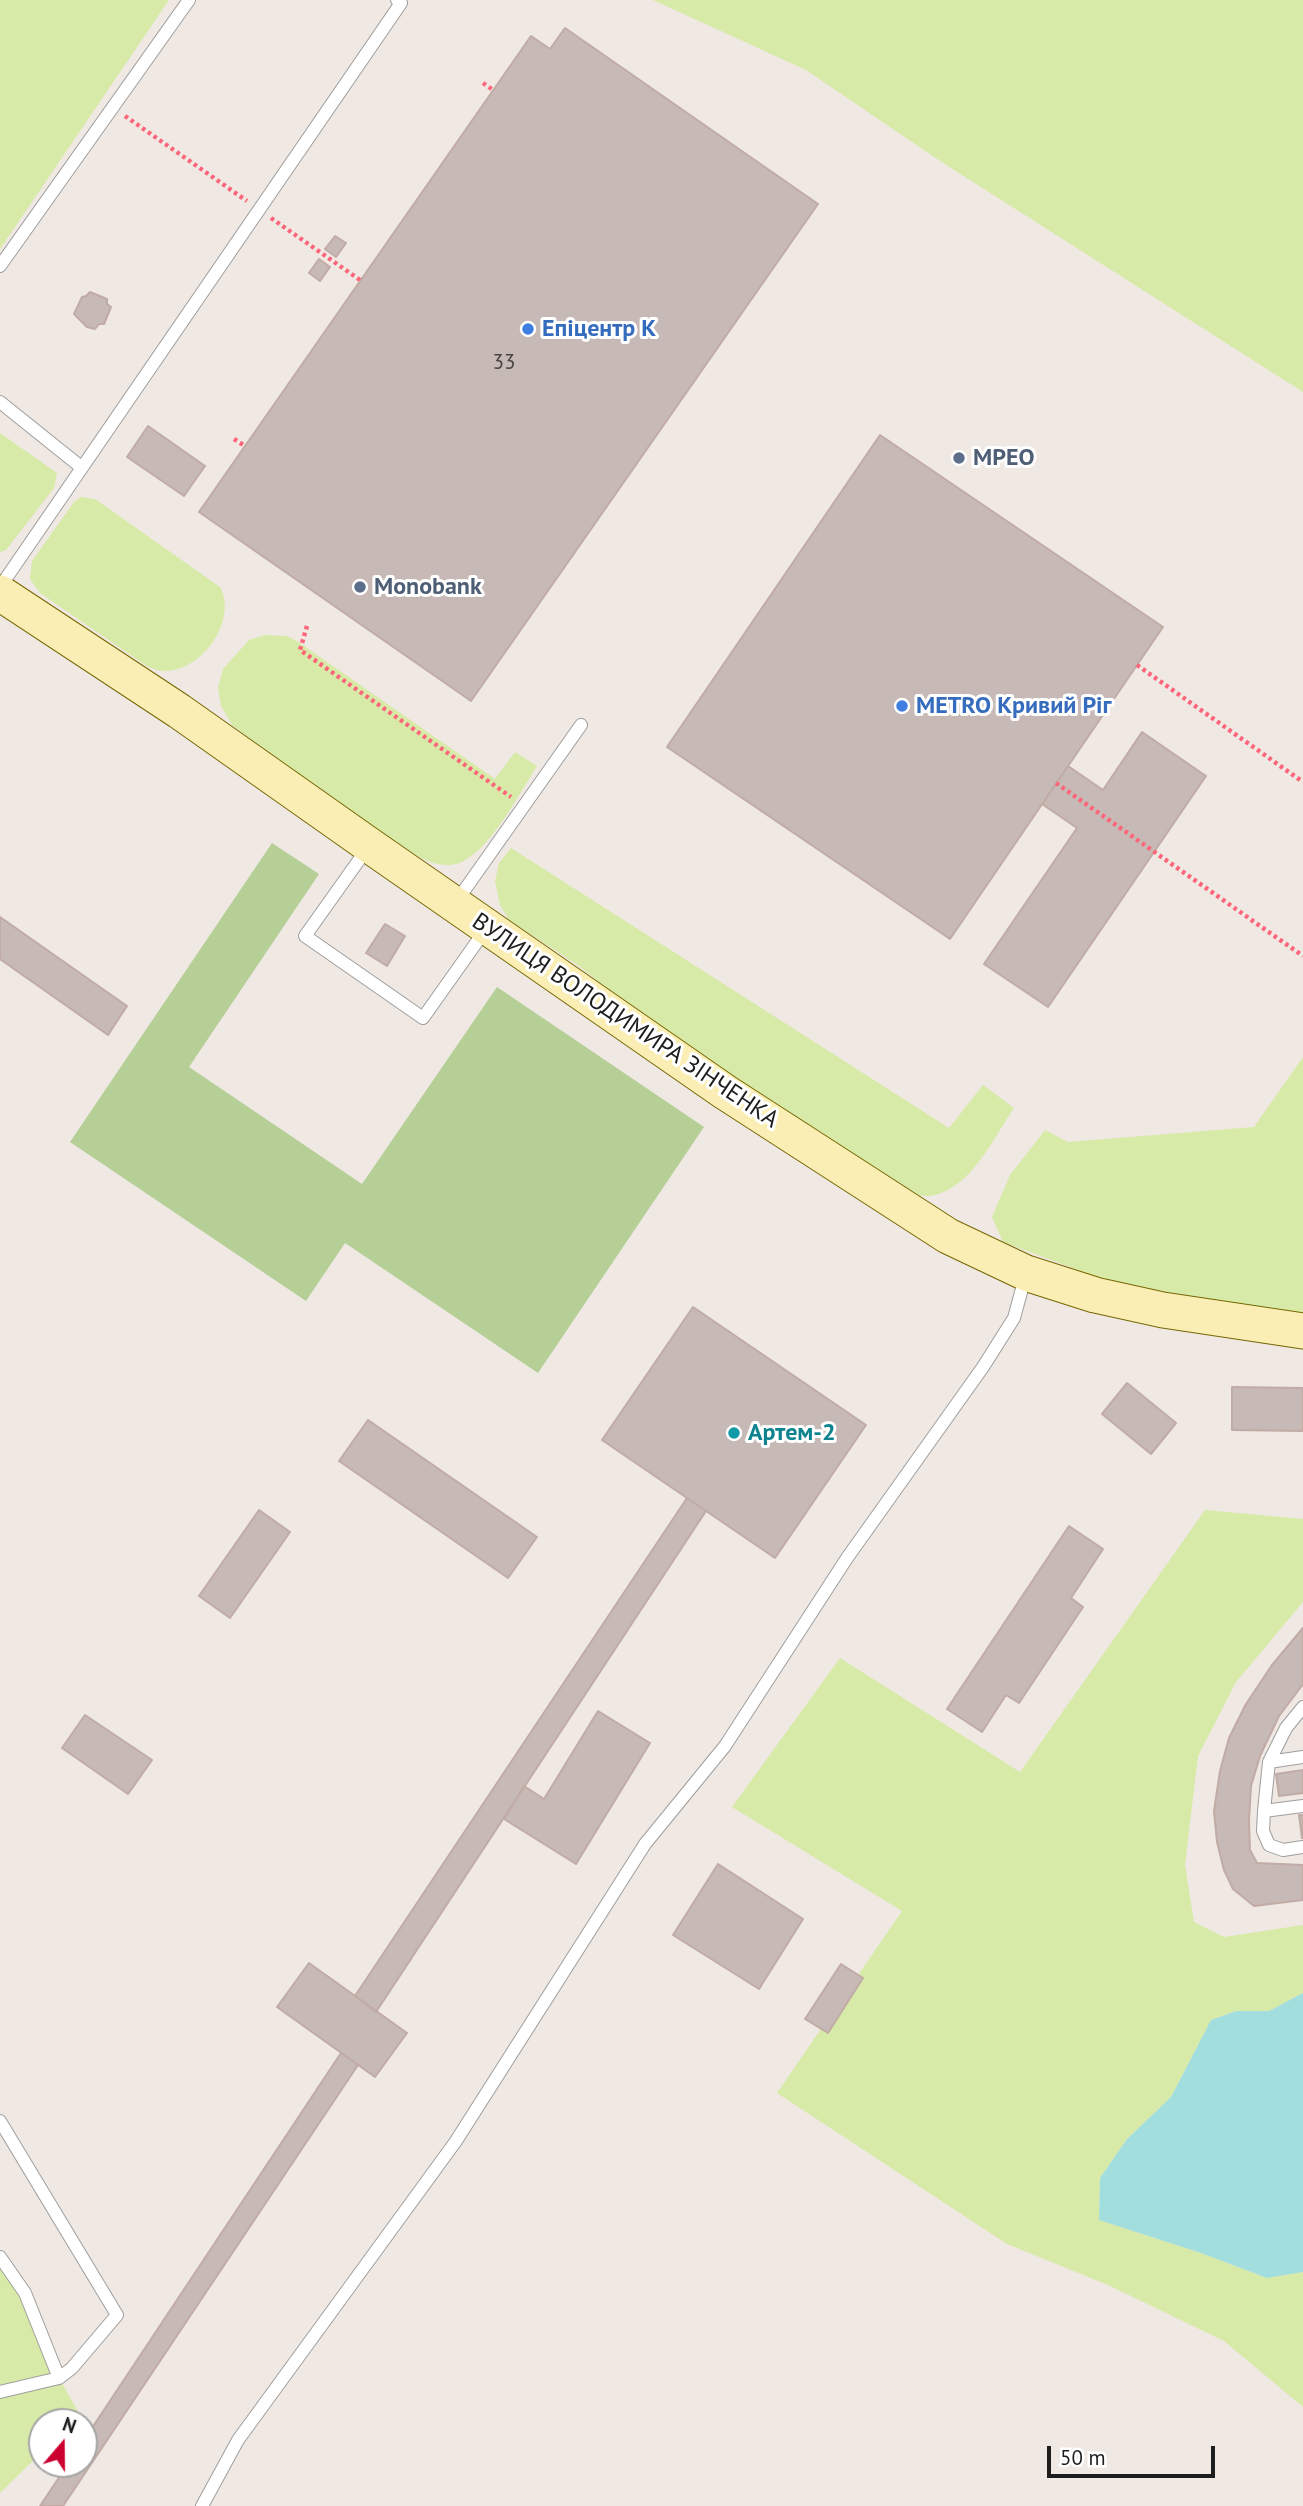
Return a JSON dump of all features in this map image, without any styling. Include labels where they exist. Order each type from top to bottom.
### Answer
[{"type":"main road","name":"ВУЛИЦЯ ВОЛОДИМИРА ЗІНЧЕНКА","points":[[0,593],[179,710],[725,1092],[948,1236],[1026,1273],[1095,1294],[1163,1310],[1303,1331]]},
{"type":"lane","points":[[0,267],[189,0]]},
{"type":"lane","points":[[0,587],[401,3],[397,0]]},
{"type":"lane","points":[[0,402],[81,467]]},
{"type":"lane","points":[[454,904],[581,724]]},
{"type":"lane","points":[[369,845],[305,936],[423,1018],[487,927]]},
{"type":"lane","points":[[202,2506],[238,2440],[456,2141],[645,1844],[725,1746],[847,1558],[983,1367],[1014,1318],[1026,1273]]},
{"type":"lane","points":[[1302,1709],[1286,1728],[1269,1762],[1263,1830],[1269,1845],[1283,1850],[1303,1847]]},
{"type":"lane","points":[[1269,1762],[1303,1757]]},
{"type":"lane","points":[[1264,1811],[1303,1806]]},
{"type":"lane","points":[[0,2121],[117,2315],[72,2368],[59,2378],[0,2392]]},
{"type":"lane","points":[[0,2257],[25,2293],[59,2378]]},
{"type":"path","points":[[483,83],[493,89]]},
{"type":"path","points":[[113,107],[360,280]]},
{"type":"path","points":[[234,439],[244,446]]},
{"type":"path","points":[[307,626],[300,650],[524,806]]},
{"type":"path","points":[[1137,664],[1303,782]]},
{"type":"path","points":[[1056,783],[1303,956]]},
{"type":"green space","points":[[0,0],[169,0],[0,249]]},
{"type":"green space","points":[[653,0],[1303,0],[1303,392],[940,161],[806,70]]},
{"type":"green space","points":[[0,433],[57,473],[54,488],[6,550],[0,552]]},
{"type":"green space","points":[[81,497],[95,499],[220,587],[224,614],[220,628],[213,642],[191,663],[164,671],[148,667],[40,593],[30,579],[32,561],[74,502]]},
{"type":"green space","points":[[265,635],[287,636],[297,641],[495,779],[515,752],[537,766],[503,820],[482,847],[459,863],[438,864],[423,859],[340,807],[232,725],[221,706],[218,688],[223,669],[249,640]]},
{"type":"green space","points":[[272,843],[319,874],[189,1067],[362,1184],[497,987],[704,1127],[538,1373],[345,1243],[306,1301],[70,1142]]},
{"type":"green space","points":[[511,848],[949,1128],[983,1085],[1014,1108],[981,1159],[960,1182],[935,1195],[913,1195],[670,1038],[579,966],[509,920],[500,905],[495,881],[499,863]]},
{"type":"green space","points":[[1303,1057],[1303,1317],[1166,1296],[1102,1279],[1003,1242],[992,1217],[1010,1175],[1045,1130],[1068,1142],[1254,1127]]},
{"type":"green space","points":[[1205,1510],[1303,1519],[1303,1602],[1236,1682],[1198,1756],[1185,1865],[1194,1922],[1224,1937],[1303,1925],[1303,1993],[1269,2011],[1236,2011],[1211,2020],[1171,2097],[1127,2139],[1100,2178],[1099,2220],[1267,2278],[1303,2272],[1303,2407],[1224,2341],[1108,2285],[1007,2244],[777,2093],[902,1911],[732,1807],[840,1658],[1020,1772]]},
{"type":"green space","points":[[0,2257],[25,2293],[59,2378],[76,2408],[28,2408],[28,2466],[0,2493]]},
{"type":"water","points":[[1303,1993],[1303,2272],[1267,2278],[1099,2220],[1100,2178],[1127,2139],[1171,2097],[1211,2020],[1236,2011],[1269,2011]]},
{"type":"building","points":[[565,28],[818,204],[471,701],[199,512],[531,36],[550,49]]},
{"type":"building","points":[[335,236],[346,243],[336,257],[325,249]]},
{"type":"building","points":[[319,259],[330,267],[320,281],[309,273]]},
{"type":"building","points":[[90,292],[107,299],[107,304],[111,307],[104,324],[99,324],[95,329],[87,327],[74,314],[82,297]]},
{"type":"building","points":[[148,426],[205,466],[184,496],[127,457]]},
{"type":"building","name":"METRO Кривий Ріг","points":[[880,435],[1163,627],[950,939],[667,747]]},
{"type":"building","points":[[1142,732],[1206,776],[1048,1007],[984,964],[1077,828],[1042,804],[1068,766],[1103,790]]},
{"type":"building","points":[[0,917],[127,1006],[108,1035],[0,959]]},
{"type":"building","points":[[385,924],[405,936],[387,966],[366,953]]},
{"type":"building","name":"Артем-2","points":[[693,1307],[866,1425],[775,1558],[602,1440]]},
{"type":"building","points":[[1127,1383],[1176,1423],[1151,1454],[1102,1414]]},
{"type":"building","points":[[1232,1387],[1303,1388],[1303,1431],[1232,1430]]},
{"type":"building","points":[[368,1420],[537,1537],[508,1578],[339,1461]]},
{"type":"building","points":[[687,1498],[706,1511],[376,2012],[355,1996]]},
{"type":"building","points":[[259,1510],[290,1532],[230,1618],[199,1596]]},
{"type":"building","points":[[1069,1526],[1103,1549],[1071,1598],[1083,1607],[1019,1703],[1006,1695],[982,1732],[947,1709]]},
{"type":"building","points":[[1303,1628],[1303,1684],[1279,1716],[1260,1756],[1251,1786],[1249,1821],[1250,1850],[1257,1863],[1303,1865],[1303,1900],[1254,1906],[1233,1889],[1224,1870],[1217,1842],[1214,1811],[1220,1771],[1229,1738],[1246,1704],[1272,1665]]},
{"type":"building","points":[[598,1711],[650,1743],[576,1864],[504,1819],[524,1786],[544,1799]]},
{"type":"building","points":[[85,1715],[152,1760],[128,1794],[62,1748]]},
{"type":"building","points":[[1303,1770],[1303,1793],[1279,1796],[1276,1774]]},
{"type":"building","points":[[1299,1815],[1303,1815],[1303,1838],[1302,1838]]},
{"type":"building","points":[[718,1864],[803,1919],[759,1989],[673,1935]]},
{"type":"building","points":[[309,1963],[407,2033],[375,2077],[277,2007]]},
{"type":"building","points":[[841,1964],[863,1978],[828,2033],[805,2019]]},
{"type":"building","points":[[341,2053],[358,2065],[98,2454],[98,2419]]},
{"type":"building","points":[[59,2478],[82,2478],[63,2506],[40,2506]]},
{"type":"place","name":"Епіцентр К","points":[[528,329]]},
{"type":"place","name":"МРЕО","points":[[959,458]]},
{"type":"place","name":"Monobank","points":[[360,587]]},
{"type":"place","name":"METRO Кривий Ріг","points":[[902,706]]},
{"type":"place","name":"Артем-2","points":[[734,1433]]}]
